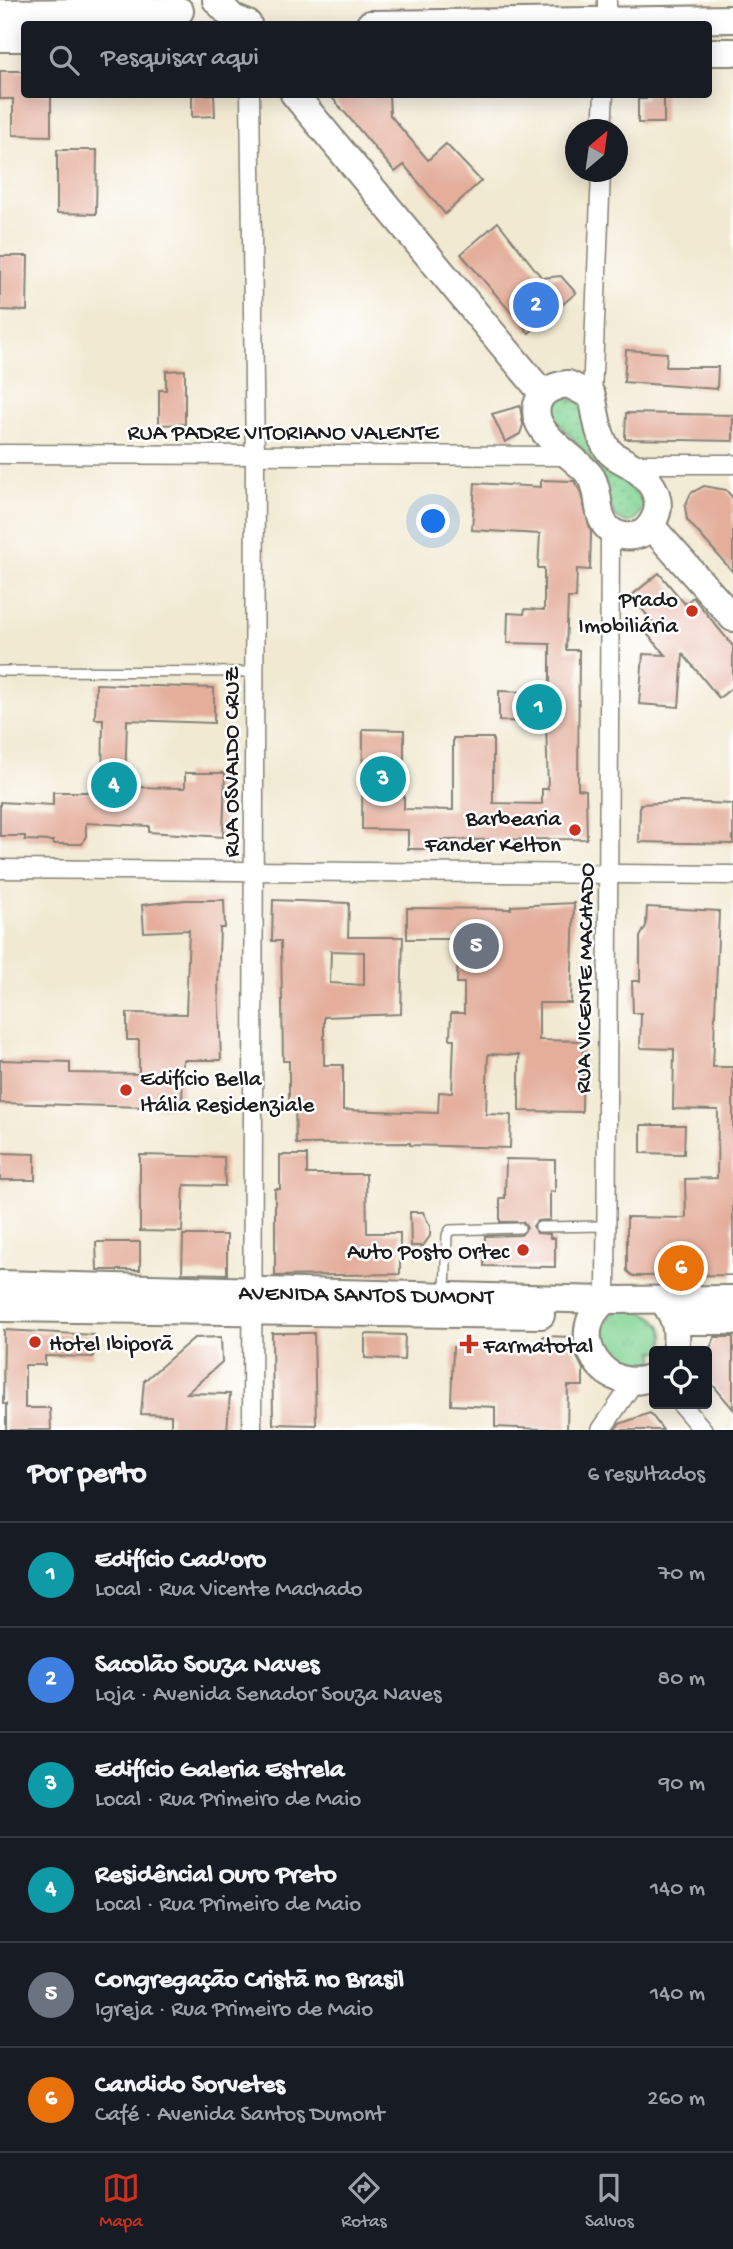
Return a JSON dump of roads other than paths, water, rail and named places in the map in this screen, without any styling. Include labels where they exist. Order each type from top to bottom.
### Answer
[{"type":"street","points":[[216,0],[233,18],[240,21]]},
{"type":"street","points":[[0,13],[62,18],[183,12]]},
{"type":"street","points":[[494,21],[607,15],[733,19]]},
{"type":"street","points":[[0,38],[21,38]]},
{"type":"street","points":[[712,52],[733,52]]},
{"type":"street","name":"RUA OSVALDO CRUZ","points":[[250,98],[255,456],[252,1430]]},
{"type":"street","points":[[297,98],[543,394]]},
{"type":"street","points":[[603,119],[604,98]]},
{"type":"street","points":[[592,396],[568,384],[560,385],[543,394],[537,407],[539,419],[544,430],[566,456],[592,479],[597,508],[610,531],[632,537],[651,526],[659,511],[657,493],[649,481],[606,448],[592,396],[601,182]]},
{"type":"street","name":"RUA PADRE VITORIANO VALENTE","points":[[0,454],[566,456]]},
{"type":"street","points":[[630,464],[733,464]]},
{"type":"street","points":[[651,526],[733,618]]},
{"type":"street","name":"RUA VICENTE MACHADO","points":[[599,1308],[605,1226],[610,531]]},
{"type":"street","points":[[0,869],[733,875]]},
{"type":"street","name":"AVENIDA SANTOS DUMONT","points":[[0,1284],[50,1297]]},
{"type":"street","name":"AVENIDA SANTOS DUMONT","points":[[253,1300],[445,1294],[599,1308]]},
{"type":"street","name":"AVENIDA SANTOS DUMONT","points":[[0,1308],[50,1297],[253,1300],[668,1310],[733,1321]]},
{"type":"street","name":"AVENIDA SANTOS DUMONT","points":[[668,1310],[733,1299]]},
{"type":"street","points":[[599,1308],[587,1344],[592,1358],[610,1376],[644,1379]]},
{"type":"street","points":[[668,1310],[678,1336],[676,1346]]},
{"type":"street","points":[[601,1428],[644,1379]]},
{"type":"street","points":[[685,1409],[703,1430]]},
{"type":"lane","points":[[0,671],[255,672]]},
{"type":"lane","points":[[540,1227],[605,1226]]},
{"type":"lane","points":[[445,1294],[450,1230],[520,1228]]},
{"type":"place","name":"Sacolão Souza Naves","points":[[536,305]]},
{"type":"place","name":"Prado Imobiliária","points":[[692,611]]},
{"type":"place","name":"Edifício Cad'oro","points":[[539,707]]},
{"type":"place","name":"Edifício Galeria Estrela","points":[[383,779]]},
{"type":"place","name":"Residêncial Ouro Preto","points":[[114,785]]},
{"type":"place","name":"Barbearia Fander Kelton","points":[[575,830]]},
{"type":"place","name":"Congregação Cristã no Brasil","points":[[476,946]]},
{"type":"place","name":"Edifício Bella Itália Residenziale","points":[[126,1090]]},
{"type":"place","name":"Auto Posto Ortec","points":[[523,1250]]},
{"type":"place","name":"Candido Sorvetes","points":[[681,1268]]},
{"type":"place","name":"Hotel Ibiporã","points":[[35,1342]]},
{"type":"place","name":"Farmatotal","points":[[469,1344]]}]
